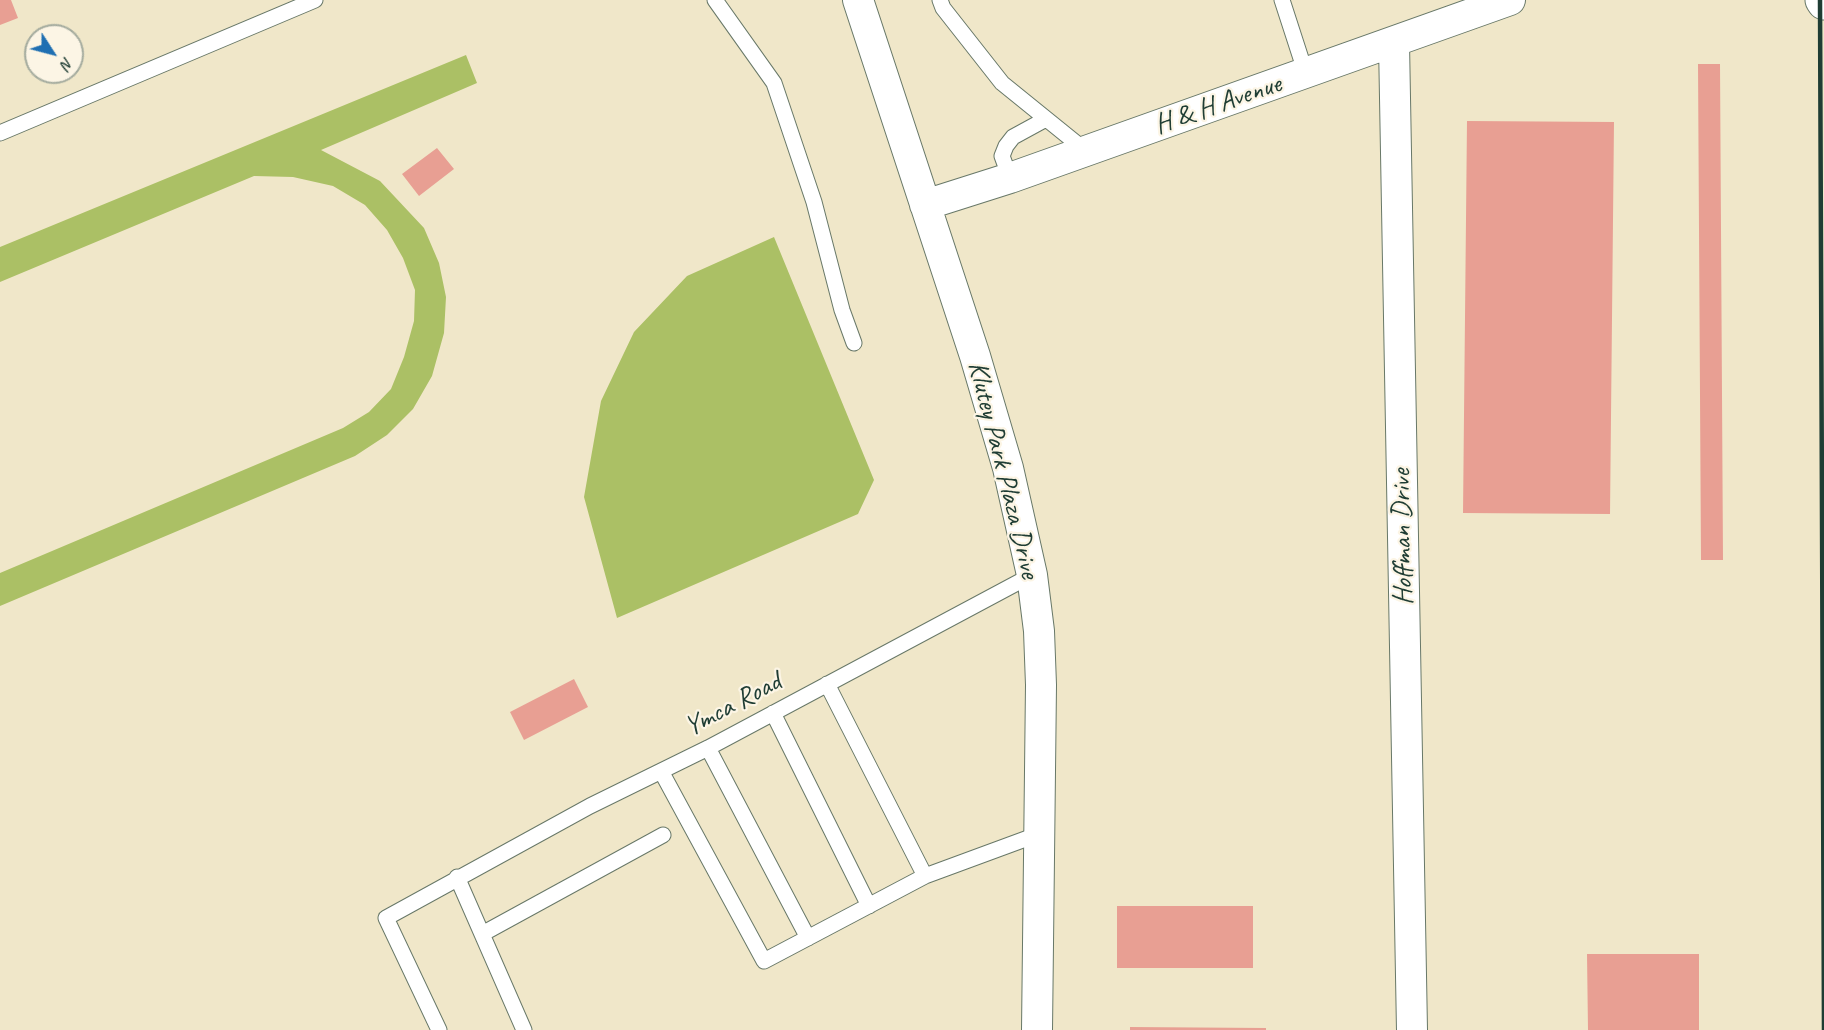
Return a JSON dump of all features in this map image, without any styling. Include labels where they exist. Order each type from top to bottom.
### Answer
[{"type":"street","name":"Klutey Park Plaza Drive","points":[[858,0],[1008,468],[1032,575],[1039,631],[1041,684],[1037,1030]]},
{"type":"street","name":"H & H Avenue","points":[[925,205],[1010,178],[1510,0]]},
{"type":"street","name":"Hoffman Drive","points":[[1394,43],[1412,1030]]},
{"type":"lane","points":[[0,133],[315,0]]},
{"type":"lane","points":[[715,0],[774,83],[814,202],[842,310],[854,343]]},
{"type":"lane","points":[[940,0],[943,8],[1002,83],[1086,151]]},
{"type":"lane","points":[[1282,0],[1306,74]]},
{"type":"lane","points":[[1010,178],[1002,156],[1006,146],[1013,137],[1046,119]]},
{"type":"lane","name":"Ymca Road","points":[[439,1030],[386,918],[457,877],[708,748],[1032,575]]},
{"type":"lane","points":[[826,684],[925,876]]},
{"type":"lane","points":[[773,713],[869,906]]},
{"type":"lane","points":[[708,748],[808,938]]},
{"type":"lane","points":[[661,771],[764,961],[925,876],[1039,834]]},
{"type":"lane","points":[[482,934],[663,835]]},
{"type":"lane","points":[[457,877],[525,1030]]},
{"type":"green space","points":[[466,55],[477,83],[321,150],[380,181],[424,228],[439,263],[446,297],[444,333],[432,376],[413,409],[387,435],[355,456],[0,606],[0,573],[343,428],[369,412],[391,389],[404,357],[414,321],[415,290],[403,258],[387,230],[365,205],[333,186],[293,177],[254,176],[0,282],[0,247]]},
{"type":"green space","points":[[774,237],[874,480],[858,514],[617,618],[584,497],[601,401],[634,332],[687,276]]},
{"type":"building","points":[[0,0],[11,0],[18,18],[0,25]]},
{"type":"building","points":[[1698,64],[1720,64],[1723,560],[1701,560]]},
{"type":"building","points":[[1467,121],[1614,122],[1610,514],[1463,513]]},
{"type":"building","points":[[437,148],[454,169],[419,196],[402,174]]},
{"type":"building","points":[[574,679],[588,707],[524,740],[510,712]]},
{"type":"building","points":[[1117,906],[1253,906],[1253,968],[1117,968]]},
{"type":"building","points":[[1587,954],[1699,954],[1699,1030],[1588,1030]]},
{"type":"building","points":[[1130,1027],[1266,1028],[1266,1030],[1130,1030]]},
{"type":"railway","points":[[1820,0],[1824,1030]]}]
